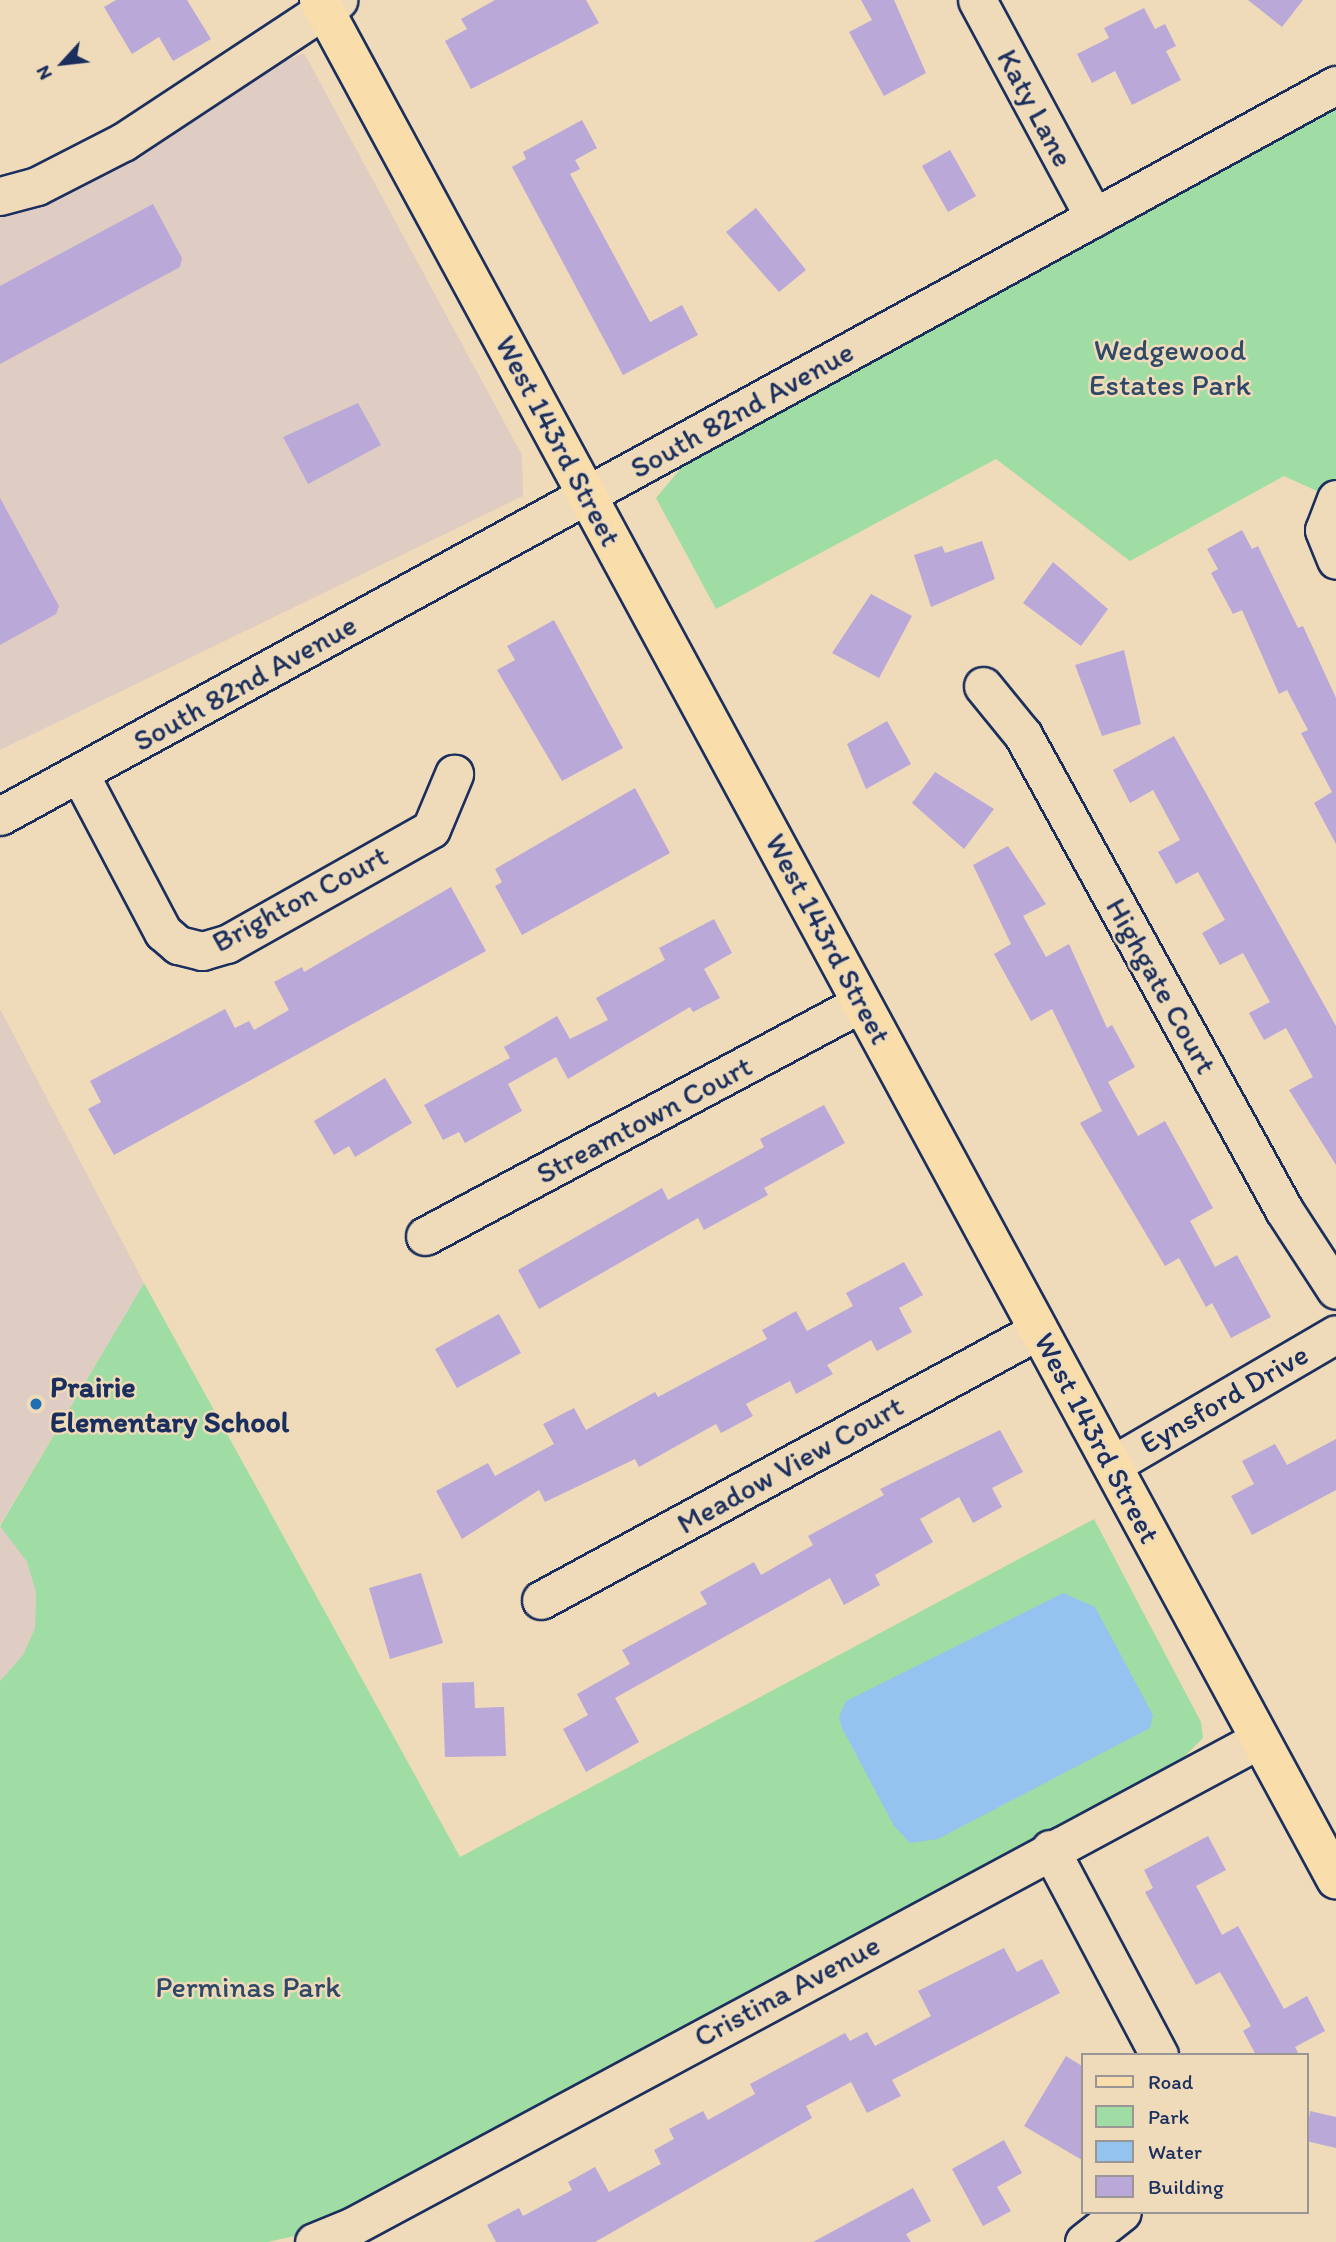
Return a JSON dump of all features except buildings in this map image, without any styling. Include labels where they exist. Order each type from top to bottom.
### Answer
[{"type":"main road","name":"West 143rd Street","points":[[327,3],[587,496],[1336,1879]]},
{"type":"street","name":"Katy Lane","points":[[977,0],[1094,217]]},
{"type":"street","points":[[0,195],[37,186],[123,142],[327,3]]},
{"type":"street","name":"South 82nd Avenue","points":[[0,816],[1336,85]]},
{"type":"street","points":[[1336,499],[1324,530],[1336,560]]},
{"type":"street","name":"Highgate Court","points":[[983,686],[1023,735],[1284,1210],[1336,1290]]},
{"type":"street","name":"Brighton Court","points":[[79,773],[163,932],[178,945],[202,951],[227,944],[431,829],[454,774]]},
{"type":"street","name":"Streamtown Court","points":[[425,1236],[862,1003]]},
{"type":"street","name":"Meadow View Court","points":[[541,1600],[1039,1330]]},
{"type":"street","name":"Eynsford Drive","points":[[1112,1465],[1336,1334]]},
{"type":"street","name":"Cristina Avenue","points":[[314,2242],[353,2226],[1050,1849],[1260,1739]]},
{"type":"street","points":[[1050,1849],[1158,2053]]},
{"type":"street","points":[[1084,2242],[1119,2214]]},
{"type":"shaded area","points":[[304,53],[522,455],[523,496],[0,750],[0,214],[255,74]]},
{"type":"shaded area","name":"Prairie Elementary School","points":[[0,1009],[144,1283],[0,1525]]},
{"type":"shaded area","points":[[0,1525],[27,1562],[36,1591],[35,1628],[23,1655],[0,1681]]},
{"type":"green space","name":"Wedgewood Estates Park","points":[[1336,108],[1336,481],[1319,492],[1284,476],[1130,561],[996,459],[716,609],[656,498],[682,467]]},
{"type":"green space","name":"Perminas Park","points":[[144,1283],[460,1857],[1094,1519],[1201,1722],[1203,1738],[1180,1761],[399,2189],[303,2234],[268,2242],[0,2242],[0,1681],[23,1655],[35,1628],[36,1592],[27,1562],[0,1526]]},
{"type":"water","points":[[1063,1593],[1095,1607],[1153,1715],[1150,1728],[938,1839],[910,1843],[894,1826],[842,1728],[839,1717],[846,1701]]},
{"type":"place","name":"Prairie Elementary School","points":[[36,1404]]}]
